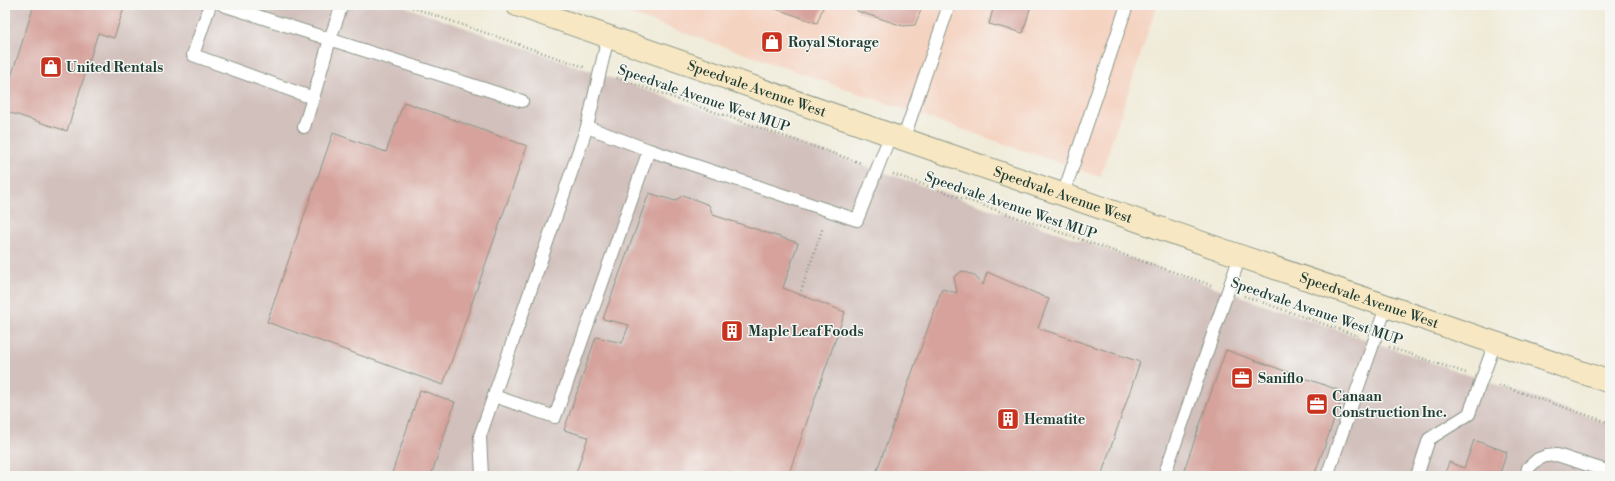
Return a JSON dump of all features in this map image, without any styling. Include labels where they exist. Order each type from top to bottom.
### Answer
[{"type":"main road","name":"Speedvale Avenue West","points":[[517,5],[896,138],[1610,382]]},
{"type":"lane","points":[[210,5],[193,55],[313,98]]},
{"type":"lane","points":[[223,5],[522,101]]},
{"type":"lane","points":[[304,127],[342,5]]},
{"type":"lane","points":[[587,127],[649,150],[857,220],[877,169],[896,138],[949,5]]},
{"type":"lane","points":[[1063,195],[1127,5]]},
{"type":"lane","points":[[482,476],[480,436],[587,127],[608,37]]},
{"type":"lane","points":[[494,396],[555,417],[649,150]]},
{"type":"lane","points":[[1164,476],[1240,256]]},
{"type":"lane","points":[[1327,476],[1386,306]]},
{"type":"lane","points":[[1417,476],[1429,439],[1469,414],[1494,343]]},
{"type":"lane","points":[[1526,476],[1528,468],[1538,459],[1546,456],[1557,455],[1610,472]]},
{"type":"path","name":"Speedvale Avenue West MUP","points":[[404,5],[1610,423]]},
{"type":"path","points":[[802,292],[829,210]]},
{"type":"shaded area","points":[[5,5],[400,5],[1610,424],[1610,476],[5,476]]},
{"type":"shaded area","points":[[604,5],[1157,5],[1100,177]]},
{"type":"building","name":"United Rentals","points":[[34,5],[125,5],[114,38],[98,33],[67,131],[5,111],[5,96]]},
{"type":"building","points":[[765,5],[824,5],[817,23]]},
{"type":"building","points":[[859,5],[923,5],[915,25],[903,26],[857,11]]},
{"type":"building","points":[[994,5],[1031,5],[1023,33],[989,24]]},
{"type":"building","points":[[404,102],[527,146],[443,385],[267,322],[333,133],[386,152]]},
{"type":"building","name":"Maple Leaf Foods","points":[[649,193],[675,201],[683,195],[709,205],[713,215],[798,243],[783,288],[845,312],[788,476],[575,476],[588,437],[564,430],[596,337],[622,343],[629,325],[603,319]]},
{"type":"building","name":"Hematite","points":[[962,271],[974,275],[983,285],[987,272],[1049,299],[1038,328],[1140,362],[1101,476],[875,476],[942,289],[957,293],[954,277]]},
{"type":"building","points":[[1226,350],[1344,392],[1314,476],[1182,476]]},
{"type":"building","points":[[420,390],[455,402],[431,476],[391,476]]},
{"type":"building","points":[[1474,440],[1507,452],[1499,476],[1444,476],[1449,462],[1464,468]]},
{"type":"place","name":"Royal Storage","points":[[772,42]]},
{"type":"place","name":"United Rentals","points":[[51,67]]},
{"type":"place","name":"Maple Leaf Foods","points":[[732,331]]},
{"type":"place","name":"Saniflo","points":[[1242,378]]},
{"type":"place","name":"Canaan Construction Inc.","points":[[1317,404]]},
{"type":"place","name":"Hematite","points":[[1008,419]]}]
